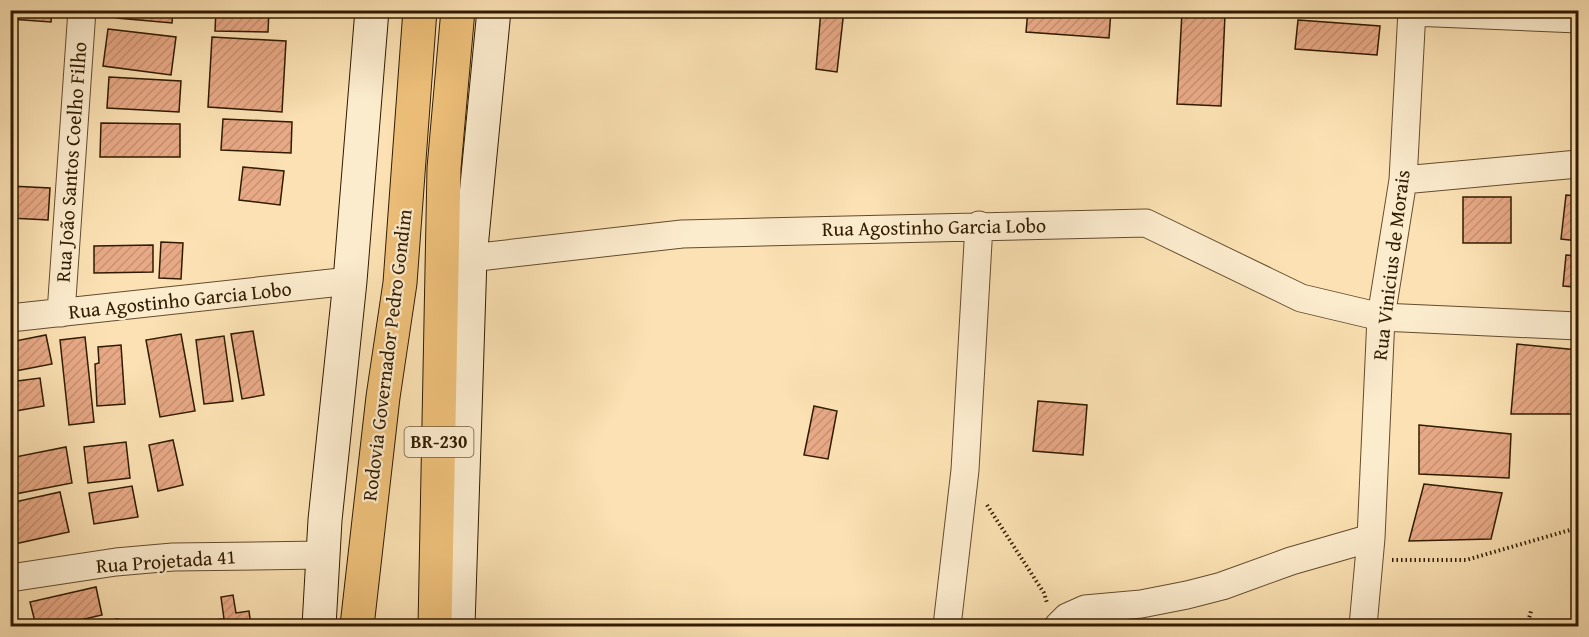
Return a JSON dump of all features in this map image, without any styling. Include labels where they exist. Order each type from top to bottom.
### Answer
[{"type":"highway","name":"Rodovia Governador Pedro Gondim","points":[[357,627],[383,397],[400,283],[420,10]]},
{"type":"highway","name":"Rodovia Governador Pedro Gondim","points":[[435,627],[444,168],[458,10]]},
{"type":"street","name":"Rua João Santos Coelho Filho","points":[[61,313],[82,10]]},
{"type":"street","points":[[319,627],[325,520],[350,281],[372,10]]},
{"type":"street","points":[[458,627],[470,258],[494,10]]},
{"type":"street","points":[[1412,11],[1578,20]]},
{"type":"street","name":"Rua Vinicius de Morais","points":[[1363,627],[1370,549],[1381,317],[1403,180],[1412,11]]},
{"type":"street","points":[[1403,180],[1578,164]]},
{"type":"street","name":"Rua Agostinho Garcia Lobo","points":[[470,258],[682,234],[979,225],[1146,223],[1301,298],[1381,317],[1578,326]]},
{"type":"street","points":[[947,627],[964,470],[979,225]]},
{"type":"street","name":"Rua Agostinho Garcia Lobo","points":[[10,318],[350,281]]},
{"type":"street","points":[[1053,615],[1067,617],[1085,609],[1141,604],[1187,595],[1222,586],[1291,561],[1370,549]]},
{"type":"street","name":"Rua Projetada 41","points":[[10,578],[116,562],[173,557],[323,555]]},
{"type":"path","points":[[964,470],[1044,593],[1053,615]]},
{"type":"path","points":[[1370,549],[1466,560],[1570,530],[1578,534]]},
{"type":"path","points":[[1527,627],[1531,611]]},
{"type":"building","points":[[10,10],[52,10],[51,22],[10,19]]},
{"type":"building","points":[[118,10],[173,10],[172,23],[117,18]]},
{"type":"building","points":[[216,10],[269,10],[268,32],[215,31]]},
{"type":"building","points":[[821,10],[844,10],[837,72],[816,69]]},
{"type":"building","points":[[1028,10],[1111,10],[1109,38],[1026,32]]},
{"type":"building","points":[[1182,12],[1225,14],[1221,106],[1177,104]]},
{"type":"building","points":[[1298,20],[1380,26],[1377,55],[1295,49]]},
{"type":"building","points":[[108,29],[176,37],[171,75],[103,66]]},
{"type":"building","points":[[212,37],[286,41],[282,112],[208,107]]},
{"type":"building","points":[[109,77],[181,81],[179,112],[107,108]]},
{"type":"building","points":[[223,119],[292,122],[291,153],[221,150]]},
{"type":"building","points":[[101,123],[180,124],[180,157],[100,157]]},
{"type":"building","points":[[243,167],[284,171],[280,205],[239,200]]},
{"type":"building","points":[[10,186],[50,188],[48,220],[10,218]]},
{"type":"building","points":[[1566,195],[1578,196],[1578,241],[1561,239]]},
{"type":"building","points":[[1463,197],[1511,197],[1511,243],[1463,243]]},
{"type":"building","points":[[161,242],[183,243],[181,279],[159,278]]},
{"type":"building","points":[[153,245],[153,272],[94,273],[94,246]]},
{"type":"building","points":[[1566,255],[1578,256],[1578,291],[1574,291],[1574,287],[1563,286]]},
{"type":"building","points":[[253,331],[264,395],[242,399],[231,334]]},
{"type":"building","points":[[181,334],[195,411],[160,417],[146,340]]},
{"type":"building","points":[[46,335],[52,364],[10,372],[10,342]]},
{"type":"building","points":[[224,336],[233,401],[204,404],[196,340]]},
{"type":"building","points":[[85,337],[94,422],[69,425],[60,340]]},
{"type":"building","points":[[1517,344],[1578,350],[1578,414],[1511,414]]},
{"type":"building","points":[[121,345],[125,404],[97,406],[95,364],[99,363],[98,347]]},
{"type":"building","points":[[40,378],[44,406],[10,412],[10,382]]},
{"type":"building","points":[[1038,401],[1087,405],[1083,455],[1033,451]]},
{"type":"building","points":[[814,406],[837,411],[828,459],[804,455]]},
{"type":"building","points":[[1419,425],[1511,434],[1509,478],[1419,474]]},
{"type":"building","points":[[173,440],[183,485],[158,491],[149,445]]},
{"type":"building","points":[[126,442],[130,478],[88,483],[84,447]]},
{"type":"building","points":[[66,447],[72,483],[10,495],[10,458]]},
{"type":"building","points":[[1424,484],[1502,493],[1491,539],[1409,541]]},
{"type":"building","points":[[132,486],[138,517],[94,524],[89,493]]},
{"type":"building","points":[[60,492],[69,532],[10,545],[10,503]]},
{"type":"building","points":[[96,587],[102,615],[54,626],[36,626],[30,602]]},
{"type":"building","points":[[233,595],[236,613],[249,611],[251,626],[215,626],[215,620],[224,619],[221,597]]},
{"type":"building","points":[[118,619],[119,626],[79,626]]}]
